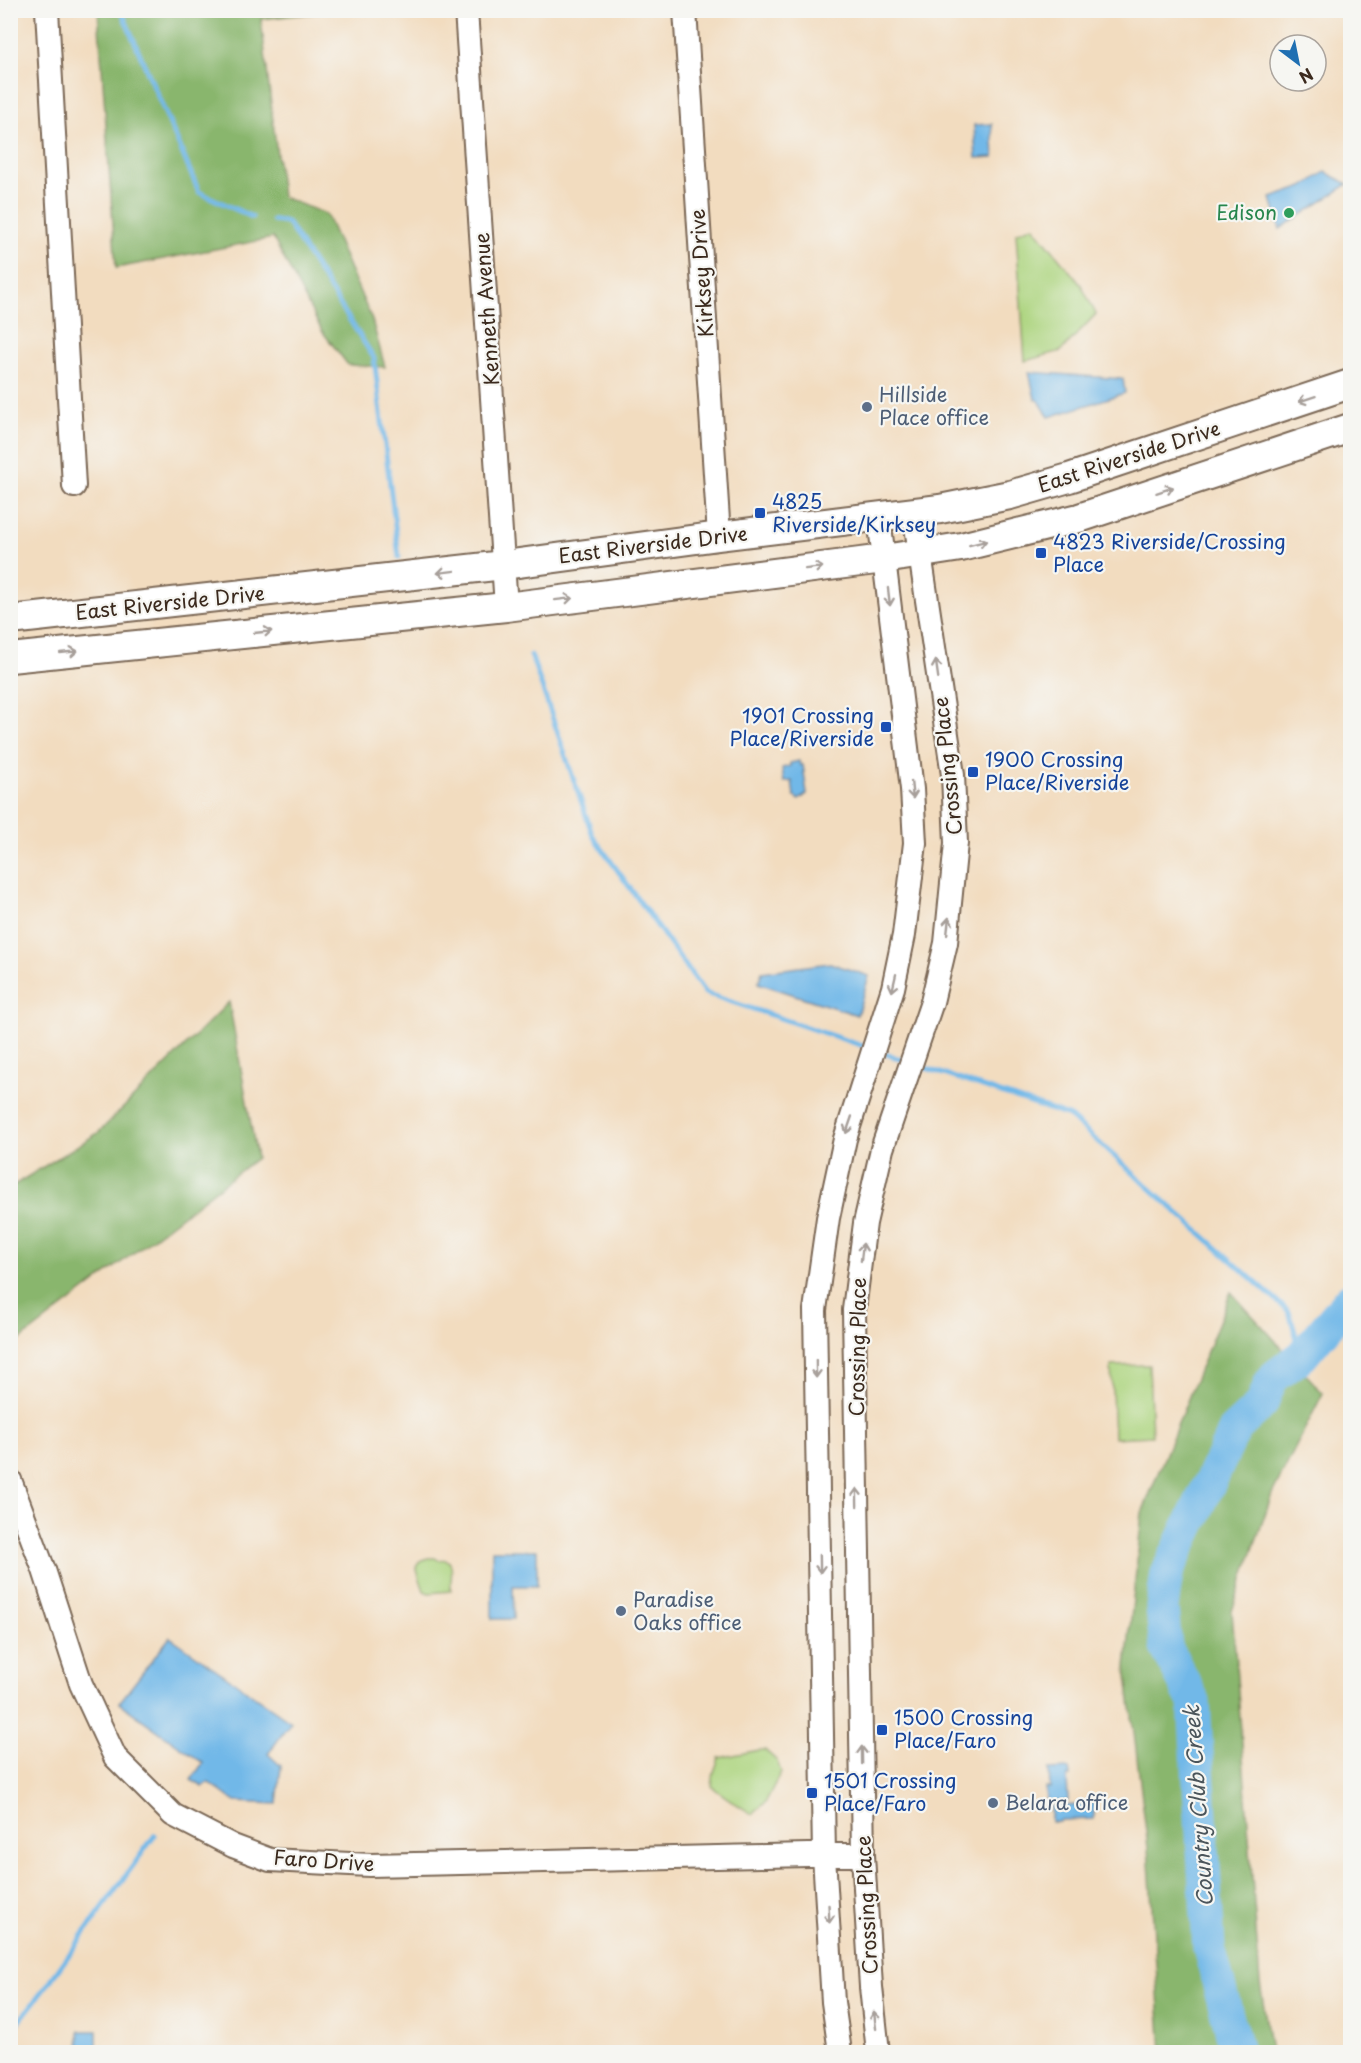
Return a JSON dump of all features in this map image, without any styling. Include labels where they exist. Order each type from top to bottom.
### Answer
[{"type":"main road","name":"East Riverside Drive","points":[[10,620],[504,565],[914,513],[1010,495],[1069,478],[1350,384]]},
{"type":"main road","points":[[1200,478],[1199,461],[1203,453],[1268,411]]},
{"type":"main road","name":"East Riverside Drive","points":[[10,658],[506,607],[884,559],[961,547],[1079,518],[1350,428]]},
{"type":"street","points":[[46,10],[74,486]]},
{"type":"street","name":"Kenneth Avenue","points":[[466,10],[506,607]]},
{"type":"street","name":"Kirksey Drive","points":[[685,10],[719,536]]},
{"type":"street","name":"Crossing Place","points":[[878,2052],[871,1987],[863,1856],[854,1310],[865,1223],[882,1149],[932,1002],[946,943],[956,843],[953,776],[914,513]]},
{"type":"street","name":"Crossing Place","points":[[840,2052],[833,2002],[824,1856],[815,1310],[828,1218],[844,1139],[893,988],[904,935],[915,837],[912,789],[879,518]]},
{"type":"street","name":"Faro Drive","points":[[10,1480],[44,1570],[81,1684],[115,1757],[173,1815],[232,1846],[270,1860],[370,1865],[808,1855],[863,1856]]},
{"type":"green space","points":[[98,11],[336,11],[261,19],[282,197],[326,214],[372,320],[385,367],[348,365],[322,331],[273,238],[116,268]]},
{"type":"green space","points":[[1033,226],[1081,285],[1096,314],[1061,351],[1025,361],[1016,233]]},
{"type":"green space","points":[[229,1002],[257,1158],[11,1347],[11,1187],[98,1133]]},
{"type":"green space","points":[[1231,1292],[1323,1393],[1272,1494],[1232,1611],[1260,1983],[1271,2052],[1162,2052],[1148,1848],[1126,1667],[1142,1513]]},
{"type":"green space","points":[[1149,1365],[1152,1436],[1114,1438],[1111,1366]]},
{"type":"green space","points":[[429,1558],[449,1561],[452,1570],[451,1591],[429,1593],[424,1591],[416,1567],[420,1561]]},
{"type":"green space","points":[[765,1750],[777,1761],[781,1772],[765,1803],[752,1814],[712,1786],[719,1758]]},
{"type":"water","points":[[992,124],[994,157],[976,158],[974,125]]},
{"type":"water","name":"Edison","points":[[1325,172],[1348,184],[1280,229],[1271,198],[1303,187]]},
{"type":"water","points":[[1029,372],[1123,379],[1125,393],[1049,417],[1039,401],[1035,399]]},
{"type":"water","points":[[799,761],[800,765],[803,765],[807,794],[799,800],[794,796],[792,781],[784,782],[782,768]]},
{"type":"water","points":[[830,963],[869,976],[857,1015],[758,983],[762,972]]},
{"type":"water","points":[[492,1550],[537,1550],[537,1586],[513,1586],[514,1619],[492,1619]]},
{"type":"water","points":[[170,1637],[291,1722],[268,1754],[281,1766],[277,1804],[235,1802],[208,1782],[203,1787],[191,1780],[203,1763],[119,1703]]},
{"type":"water","points":[[1069,1769],[1068,1801],[1047,1802],[1046,1788],[1050,1788],[1049,1770]]},
{"type":"water","points":[[1084,1803],[1094,1803],[1094,1819],[1051,1822],[1051,1806],[1084,1805]]},
{"type":"water","points":[[79,2031],[97,2031],[97,2052],[80,2052]]},
{"type":"waterway","points":[[121,10],[199,192],[252,217]]},
{"type":"waterway","points":[[273,220],[287,222],[374,358],[399,557]]},
{"type":"waterway","points":[[531,655],[593,836],[705,993],[869,1048]]},
{"type":"waterway","points":[[877,1051],[906,1061]]},
{"type":"waterway","points":[[917,1065],[1069,1116],[1289,1312],[1302,1356]]},
{"type":"waterway","name":"Country Club Creek","points":[[1237,2052],[1209,1948],[1194,1702],[1166,1647],[1162,1608],[1167,1573],[1235,1429],[1262,1404],[1275,1376],[1302,1356],[1350,1299]]},
{"type":"waterway","points":[[10,2033],[155,1835]]},
{"type":"place","name":"Edison","points":[[1289,213]]},
{"type":"place","name":"Hillside Place office","points":[[867,407]]},
{"type":"place","name":"4825 Riverside/Kirksey","points":[[760,513]]},
{"type":"place","name":"4823 Riverside/Crossing Place","points":[[1041,553]]},
{"type":"place","name":"1901 Crossing Place/Riverside","points":[[886,727]]},
{"type":"place","name":"1900 Crossing Place/Riverside","points":[[973,772]]},
{"type":"place","name":"Paradise Oaks office","points":[[621,1611]]},
{"type":"place","name":"1500 Crossing Place/Faro","points":[[882,1730]]},
{"type":"place","name":"1501 Crossing Place/Faro","points":[[812,1793]]},
{"type":"place","name":"Belara office","points":[[993,1803]]}]
